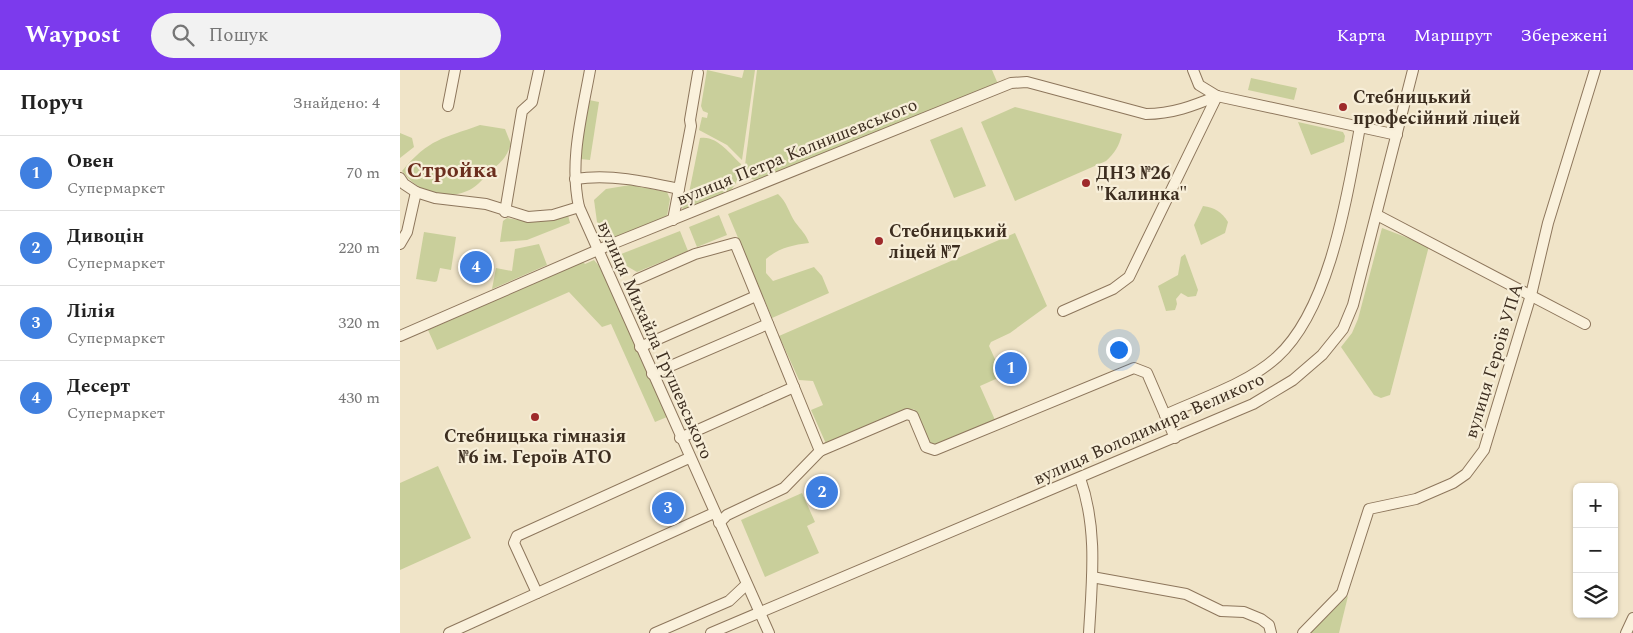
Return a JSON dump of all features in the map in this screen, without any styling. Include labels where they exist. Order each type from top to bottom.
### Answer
[{"type":"street","points":[[448,106],[455,70]]},
{"type":"street","points":[[505,212],[522,111],[532,102],[538,70]]},
{"type":"street","name":"вулиця Михайла Грушевського","points":[[590,70],[576,150],[574,179],[579,207],[680,438],[769,633]]},
{"type":"street","points":[[1193,70],[1199,86],[1218,96],[1397,135]]},
{"type":"street","name":"вулиця Володимира Великого","points":[[710,633],[1175,438],[1275,392],[1308,368],[1334,342],[1343,329],[1353,305],[1413,70]]},
{"type":"street","name":"вулиця Героїв УПА","points":[[1303,633],[1342,593],[1369,509],[1416,499],[1453,483],[1476,464],[1484,450],[1494,424],[1531,296],[1548,223],[1594,70]]},
{"type":"street","points":[[673,220],[698,73]]},
{"type":"street","name":"вулиця Петра Калнишевського","points":[[400,336],[597,250],[1011,83],[1027,82],[1146,114],[1183,110],[1218,96]]},
{"type":"street","points":[[1063,311],[1114,289],[1130,277],[1218,96]]},
{"type":"street","points":[[1165,414],[1256,372],[1277,357],[1295,337],[1310,313],[1325,277],[1343,210],[1360,127]]},
{"type":"street","points":[[574,179],[596,176],[626,177],[679,189]]},
{"type":"street","points":[[400,178],[404,184],[416,192],[435,198],[486,204],[516,216],[539,217],[579,207]]},
{"type":"street","points":[[400,244],[407,232],[416,192]]},
{"type":"street","points":[[1377,215],[1585,324]]},
{"type":"street","points":[[638,279],[695,254],[734,244],[820,451]]},
{"type":"street","points":[[640,347],[756,296]]},
{"type":"street","points":[[652,374],[768,324]]},
{"type":"street","points":[[718,523],[727,515],[784,488],[820,451],[910,414],[913,416],[926,447],[935,450],[1134,368],[1147,372],[1175,438]]},
{"type":"street","points":[[680,438],[794,387]]},
{"type":"street","points":[[537,593],[514,543],[517,536],[689,458]]},
{"type":"street","points":[[1080,478],[1087,498],[1092,528],[1089,633]]},
{"type":"street","points":[[449,633],[714,513]]},
{"type":"street","points":[[1092,577],[1186,594],[1221,611],[1244,612],[1262,619],[1269,625],[1271,633]]},
{"type":"street","points":[[654,633],[728,601],[746,585]]},
{"type":"street","points":[[1626,633],[1633,618]]},
{"type":"green space","points":[[707,70],[742,78],[744,70],[755,70],[742,160],[727,145],[699,130],[702,117],[707,118],[708,113],[703,111],[701,106]]},
{"type":"green space","points":[[757,70],[992,70],[998,84],[758,181],[746,177],[744,173]]},
{"type":"green space","points":[[1251,78],[1297,88],[1294,100],[1248,90]]},
{"type":"green space","points":[[589,100],[599,102],[590,160],[580,159]]},
{"type":"green space","points":[[1015,107],[1122,134],[1120,142],[1106,161],[1015,201],[981,122]]},
{"type":"green space","points":[[1298,122],[1343,132],[1345,136],[1344,142],[1311,155]]},
{"type":"green space","points":[[480,125],[505,129],[511,144],[502,161],[470,190],[448,195],[430,193],[415,184],[402,171],[421,152],[437,141]]},
{"type":"green space","points":[[962,127],[986,186],[954,198],[930,140]]},
{"type":"green space","points":[[400,133],[412,138],[414,147],[400,158]]},
{"type":"green space","points":[[700,138],[712,139],[728,151],[741,164],[739,176],[729,192],[722,197],[683,211],[681,202],[683,197],[688,198]]},
{"type":"green space","points":[[630,185],[667,192],[670,199],[667,216],[609,243],[597,222],[594,200],[606,189]]},
{"type":"green space","points":[[778,194],[784,200],[793,219],[809,243],[786,248],[771,255],[766,259],[766,273],[773,281],[814,267],[822,276],[829,293],[772,318],[728,214]]},
{"type":"green space","points":[[1203,206],[1217,211],[1228,222],[1225,233],[1201,245],[1194,225]]},
{"type":"green space","points":[[568,215],[570,223],[527,240],[500,242],[503,221],[507,218],[531,222]]},
{"type":"green space","points":[[719,215],[727,235],[697,247],[689,227]]},
{"type":"green space","points":[[1382,228],[1429,246],[1390,395],[1381,398],[1374,395],[1341,347],[1352,333],[1358,319]]},
{"type":"green space","points":[[680,231],[688,251],[637,272],[618,261],[616,256]]},
{"type":"green space","points":[[424,232],[456,237],[451,270],[440,268],[437,281],[435,282],[416,279]]},
{"type":"green space","points":[[1015,233],[1047,306],[1010,333],[991,342],[989,346],[999,368],[994,371],[998,378],[980,386],[995,420],[932,447],[914,409],[827,446],[811,410],[823,405],[813,381],[799,380],[779,336]]},
{"type":"green space","points":[[539,244],[547,265],[492,289],[496,268],[512,271],[515,249]]},
{"type":"green space","points":[[1185,254],[1198,290],[1196,296],[1188,297],[1181,293],[1176,299],[1175,310],[1166,311],[1158,286],[1178,275],[1181,257]]},
{"type":"green space","points":[[594,260],[600,267],[667,417],[655,422],[611,324],[602,327],[569,292],[437,350],[428,330],[583,262],[585,264]]},
{"type":"green space","points":[[438,466],[471,538],[400,570],[400,483]]},
{"type":"green space","points":[[802,493],[815,522],[807,526],[819,553],[765,577],[741,520]]},
{"type":"green space","points":[[1348,596],[1339,633],[1308,633]]},
{"type":"place","name":"Стебницький професійний ліцей","points":[[1343,107]]},
{"type":"place","name":"ДНЗ №26 \"Калинка\"","points":[[1086,183]]},
{"type":"place","name":"Стебницький ліцей №7","points":[[879,241]]},
{"type":"place","name":"Десерт","points":[[476,267]]},
{"type":"place","name":"Овен","points":[[1011,368]]},
{"type":"place","name":"Стебницька гімназія №6 ім. Героїв АТО","points":[[535,417]]},
{"type":"place","name":"Дивоцін","points":[[822,492]]},
{"type":"place","name":"Лілія","points":[[668,508]]},
{"type":"district","name":"Стройка","points":[[452,170]]}]
